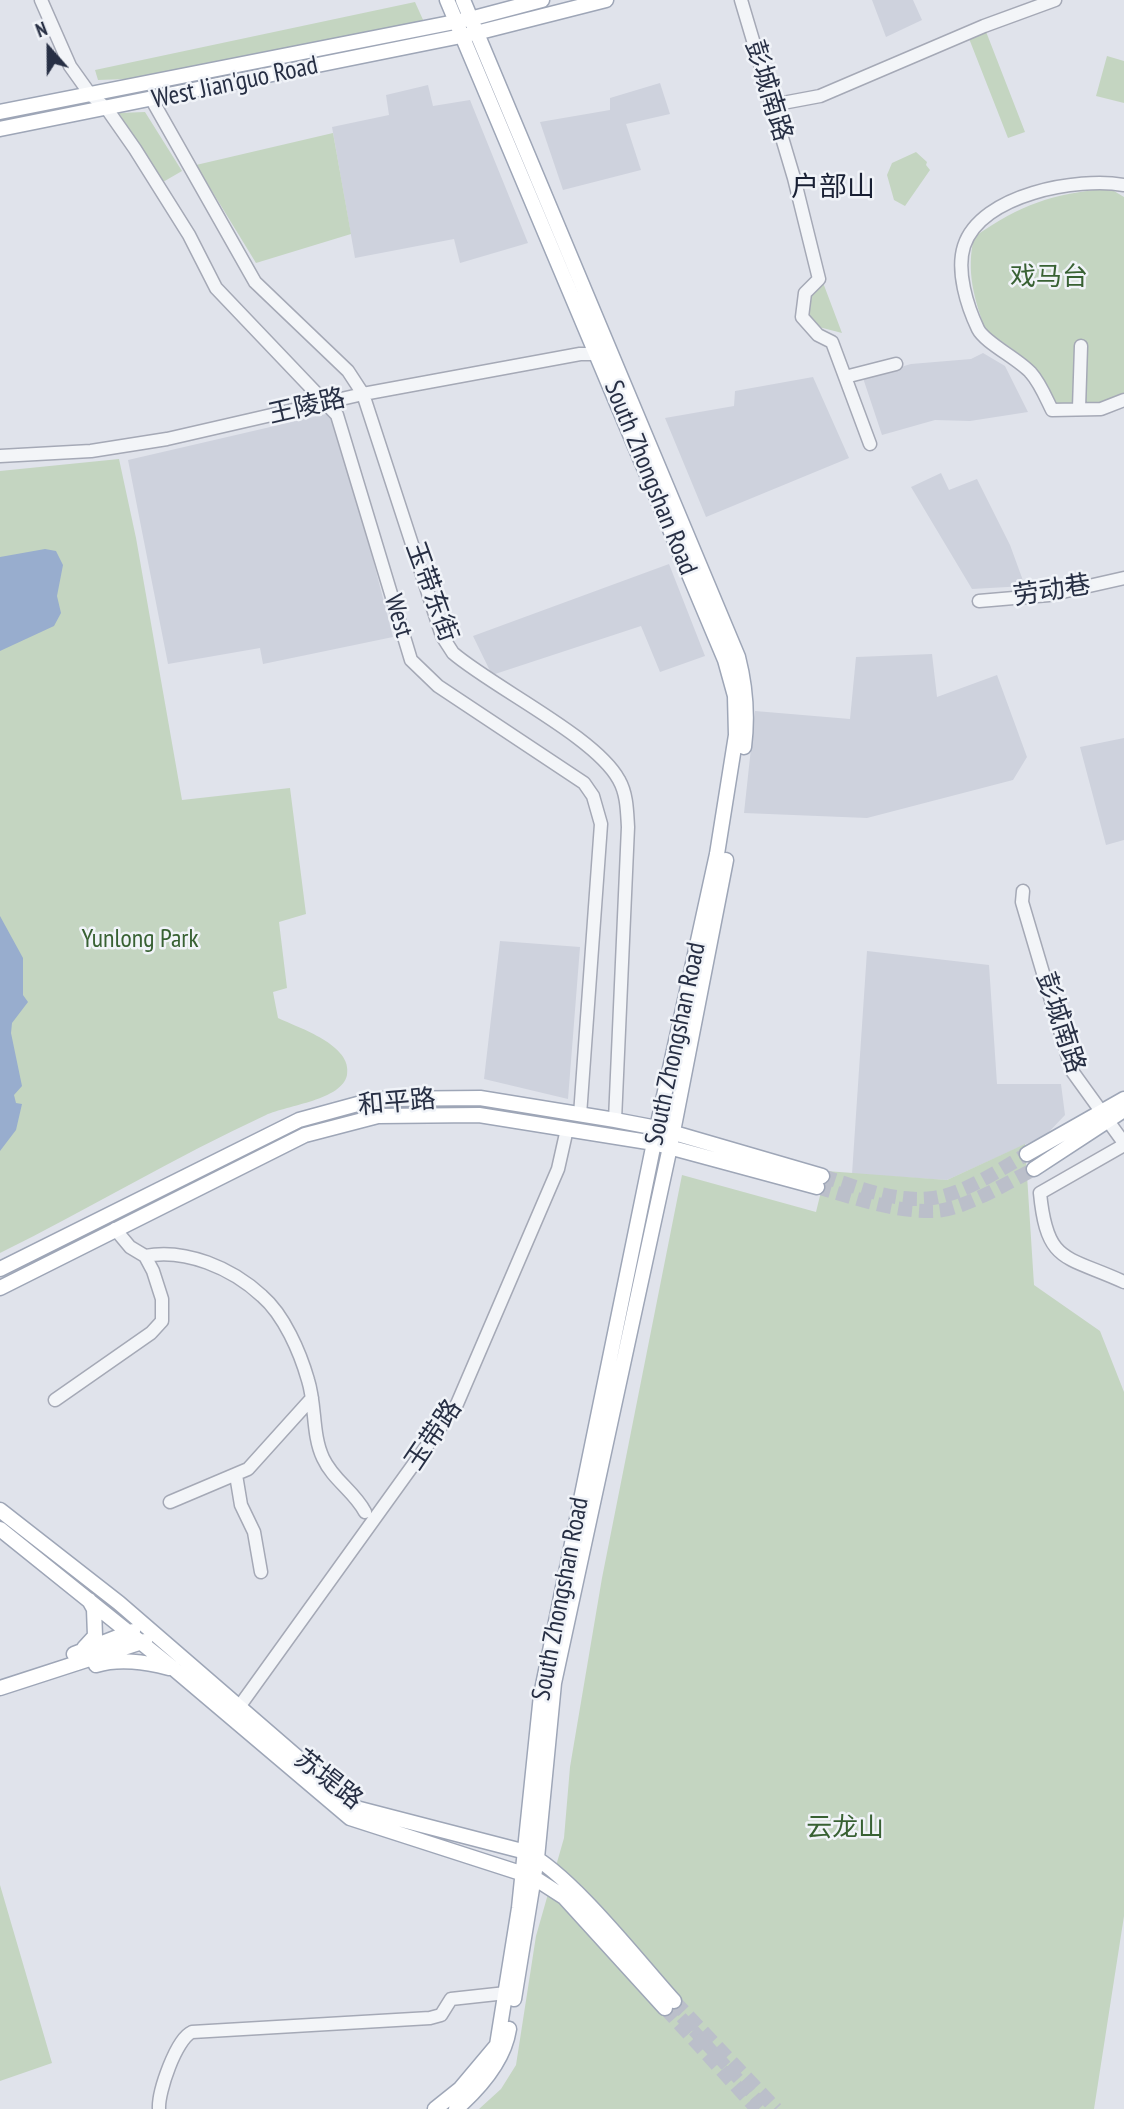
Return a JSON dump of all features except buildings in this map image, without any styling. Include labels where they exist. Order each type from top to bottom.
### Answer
[{"type":"main road","name":"South Zhongshan Road","points":[[447,0],[463,20],[738,657],[745,687],[747,717],[729,842],[671,1140],[554,1683],[506,2049],[474,2093],[456,2109]]},
{"type":"main road","name":"South Zhongshan Road","points":[[463,0],[463,20]]},
{"type":"main road","name":"West Jian'guo Road","points":[[0,112],[463,20],[542,0]]},
{"type":"main road","name":"West Jian'guo Road","points":[[0,129],[469,34],[606,0]]},
{"type":"main road","name":"South Zhongshan Road","points":[[531,1855],[541,1695],[657,1128],[718,854],[736,735],[735,696],[725,660],[606,354]]},
{"type":"main road","name":"和平路","points":[[0,1269],[299,1120],[376,1099],[480,1098],[615,1120],[657,1128],[671,1140],[819,1182]]},
{"type":"main road","points":[[1034,1169],[1124,1099]]},
{"type":"main road","points":[[1027,1154],[1105,1116],[1124,1110]]},
{"type":"main road","name":"和平路","points":[[0,1288],[305,1135],[378,1116],[479,1115],[654,1143],[671,1140]]},
{"type":"main road","name":"苏堤路","points":[[0,1510],[156,1636],[241,1714],[259,1733],[350,1818],[528,1875],[564,1897],[669,2004],[569,1886],[531,1855],[356,1808],[259,1733]]},
{"type":"main road","name":"苏堤路","points":[[0,1529],[174,1669],[241,1714]]},
{"type":"main road","points":[[81,1652],[95,1636],[94,1609],[89,1600]]},
{"type":"main road","points":[[0,1678],[81,1652],[144,1626]]},
{"type":"main road","points":[[0,1688],[156,1636]]},
{"type":"main road","points":[[40,1675],[71,1673],[110,1661],[147,1662],[174,1669]]},
{"type":"main road","name":"South Zhongshan Road","points":[[435,2109],[460,2089],[497,2045],[528,1875]]},
{"type":"street","name":"West","points":[[41,0],[69,66],[90,94],[107,109],[189,235],[216,288],[331,402],[411,660],[438,686],[584,783],[599,810],[601,824],[580,1115]]},
{"type":"street","name":"彭城南路","points":[[740,0],[807,225],[819,279],[805,293],[802,317],[818,335],[832,342],[870,444]]},
{"type":"street","points":[[772,105],[820,96],[984,26],[1055,0]]},
{"type":"street","name":"玉带东街","points":[[152,100],[255,282],[348,370],[442,636],[453,653],[600,755],[620,780],[626,802],[628,827],[615,1120]]},
{"type":"street","points":[[1124,185],[1105,182],[1072,185],[1008,201],[973,229],[964,247],[961,276],[980,333],[1033,374],[1052,410],[1101,409],[1124,400]]},
{"type":"street","points":[[1079,408],[1080,346]]},
{"type":"street","name":"王陵路","points":[[0,456],[91,451],[167,439],[358,395],[580,354],[606,354]]},
{"type":"street","points":[[845,377],[896,364]]},
{"type":"street","name":"劳动巷","points":[[979,601],[1049,595],[1124,578]]},
{"type":"street","name":"彭城南路","points":[[1023,891],[1022,902],[1072,1072],[1124,1144]]},
{"type":"street","name":"玉带路","points":[[241,1714],[457,1404],[558,1169],[567,1129]]},
{"type":"street","points":[[1124,1144],[1040,1193],[1044,1227],[1055,1251],[1124,1282]]},
{"type":"street","points":[[55,1400],[151,1334],[162,1321],[160,1292],[145,1256],[130,1247],[115,1230]]},
{"type":"street","points":[[145,1256],[167,1253],[190,1256],[261,1294],[288,1334],[302,1363],[312,1398],[321,1456],[329,1471],[352,1491],[365,1512]]},
{"type":"street","points":[[170,1502],[236,1475],[259,1459],[268,1444],[312,1398]]},
{"type":"street","points":[[236,1475],[241,1504],[254,1532],[261,1572]]},
{"type":"street","points":[[159,2109],[159,2098],[179,2043],[192,2032],[430,2018],[441,2015],[451,1998],[506,1993]]},
{"type":"shaded area","points":[[872,0],[913,0],[922,20],[886,37]]},
{"type":"shaded area","points":[[660,83],[670,114],[626,124],[641,170],[563,190],[540,122],[610,110],[610,98]]},
{"type":"shaded area","points":[[428,85],[433,106],[470,100],[528,243],[460,263],[454,239],[355,258],[332,127],[389,115],[386,95]]},
{"type":"shaded area","points":[[983,353],[1005,366],[1028,412],[970,421],[935,420],[882,435],[863,378],[911,364],[971,359]]},
{"type":"shaded area","points":[[813,377],[849,458],[706,517],[665,418],[734,406],[735,391]]},
{"type":"shaded area","points":[[335,412],[393,637],[263,664],[260,648],[168,664],[128,460]]},
{"type":"shaded area","points":[[941,473],[949,490],[977,479],[1010,545],[1025,586],[972,589],[911,487]]},
{"type":"shaded area","points":[[669,564],[705,656],[660,672],[641,626],[492,675],[473,636]]},
{"type":"shaded area","points":[[932,654],[937,697],[997,675],[1027,757],[1013,780],[867,818],[744,813],[755,711],[850,719],[856,657]]},
{"type":"shaded area","points":[[1124,738],[1124,840],[1106,845],[1080,747]]},
{"type":"shaded area","points":[[500,941],[580,947],[568,1099],[484,1079]]},
{"type":"shaded area","points":[[867,951],[989,965],[997,1084],[1061,1084],[1065,1115],[1046,1135],[947,1180],[852,1174]]},
{"type":"green space","points":[[415,2],[424,22],[154,78],[98,80],[95,70]]},
{"type":"green space","points":[[985,29],[1025,132],[1008,138],[968,36]]},
{"type":"green space","points":[[1107,56],[1124,61],[1124,103],[1096,96]]},
{"type":"green space","points":[[145,112],[182,171],[163,182],[119,113]]},
{"type":"green space","points":[[333,133],[351,234],[256,263],[196,165]]},
{"type":"green space","points":[[916,152],[927,162],[930,170],[905,206],[894,200],[887,175],[892,163]]},
{"type":"green space","name":"戏马台","points":[[1109,188],[1124,197],[1124,393],[1097,404],[1050,403],[1025,361],[986,332],[971,273],[974,237],[1007,216],[1038,202]]},
{"type":"green space","points":[[822,280],[842,333],[815,326],[809,313],[810,297]]},
{"type":"green space","name":"Yunlong Park","points":[[119,459],[136,538],[182,800],[290,788],[306,914],[279,922],[287,988],[273,992],[278,1018],[333,1046],[347,1064],[347,1075],[343,1083],[325,1096],[276,1111],[232,1131],[0,1253],[0,471]]},
{"type":"green space","name":"云龙山","points":[[1025,1144],[1034,1285],[1100,1331],[1124,1392],[1124,1916],[1094,2109],[479,2109],[501,2089],[516,2065],[536,1936],[564,1838],[570,1767],[602,1578],[682,1175],[816,1212],[826,1171],[947,1180]]},
{"type":"green space","points":[[0,1885],[52,2063],[0,2081]]},
{"type":"water","points":[[45,549],[56,551],[63,565],[57,596],[61,613],[54,626],[0,651],[0,557]]},
{"type":"water","points":[[0,916],[23,958],[23,995],[28,1002],[12,1023],[11,1033],[22,1086],[14,1095],[16,1103],[22,1104],[16,1130],[0,1151]]},
{"type":"tunnel","points":[[822,1176],[891,1196],[933,1198],[970,1186],[1027,1154]]},
{"type":"tunnel","points":[[817,1187],[889,1207],[934,1211],[971,1201],[1034,1169]]},
{"type":"tunnel","points":[[674,2001],[776,2109]]},
{"type":"tunnel","points":[[669,2004],[766,2109]]},
{"type":"tunnel","points":[[665,2008],[757,2109]]},
{"type":"district","name":"户部山","points":[[833,188]]}]
